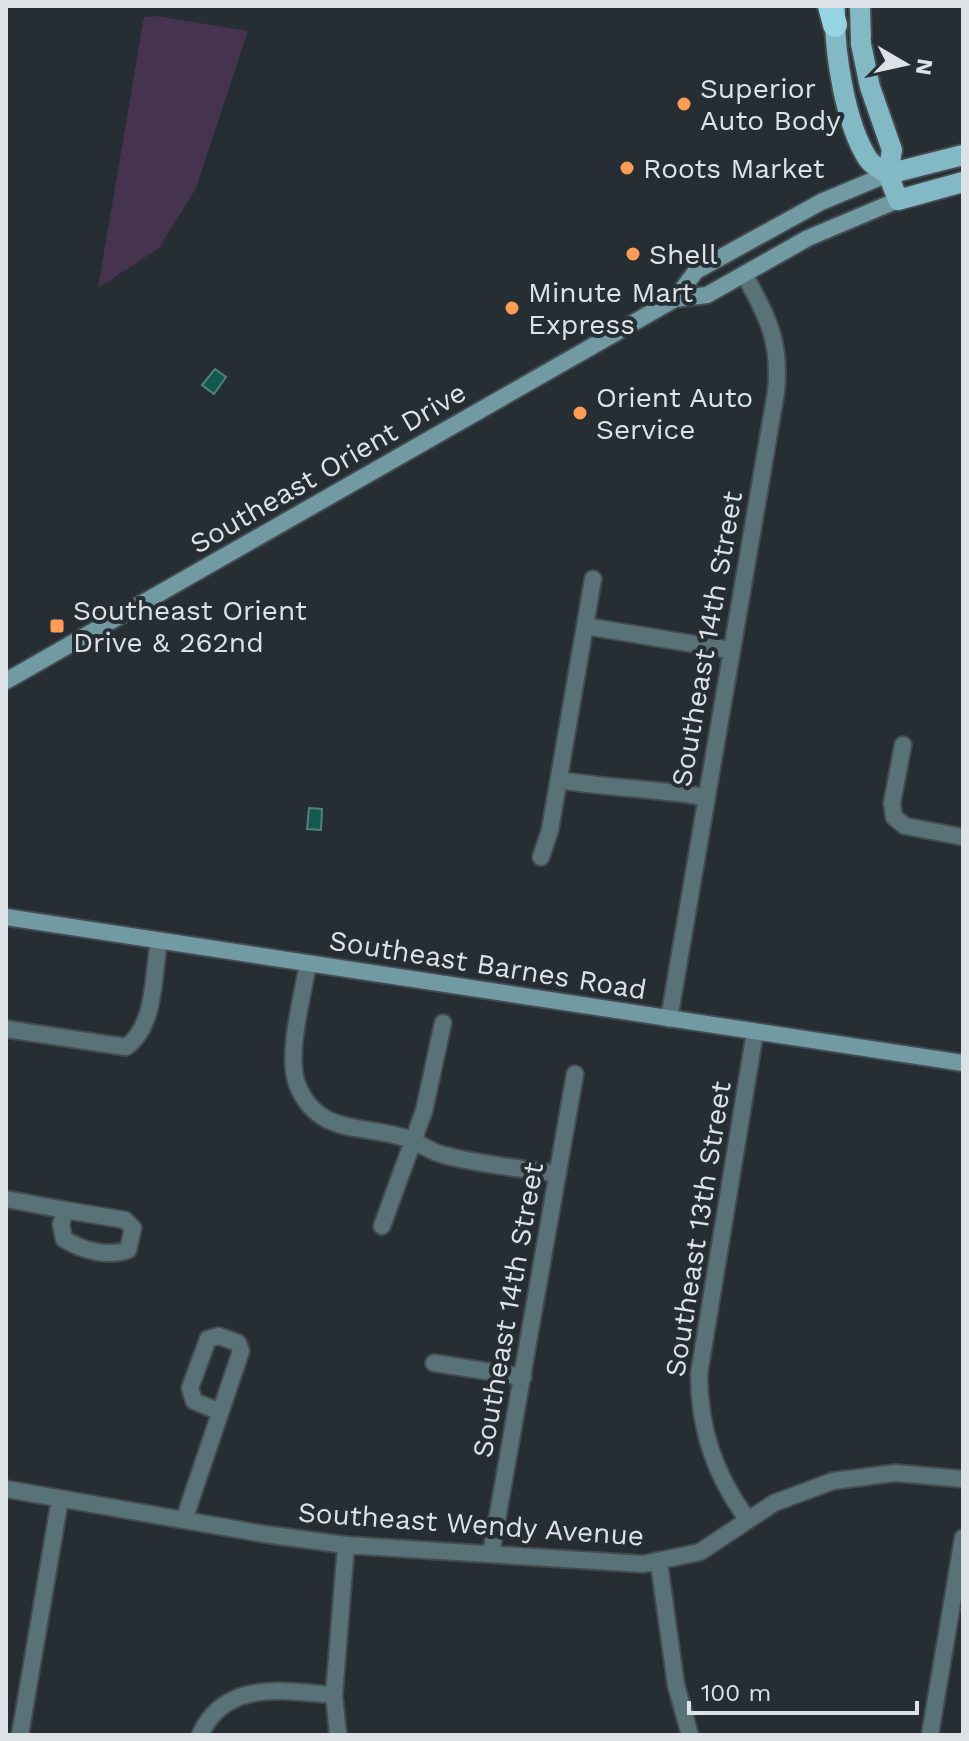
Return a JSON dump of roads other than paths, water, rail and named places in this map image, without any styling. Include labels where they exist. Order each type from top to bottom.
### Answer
[{"type":"main road","points":[[860,6],[861,44],[870,87],[892,150],[888,174],[898,200],[963,182]]},
{"type":"main road","points":[[833,12],[836,49],[856,129],[868,161],[888,174],[963,155]]},
{"type":"main road","name":"Southeast Orient Drive","points":[[675,299],[696,271],[801,212],[888,174]]},
{"type":"main road","name":"Southeast Orient Drive","points":[[6,681],[675,299],[707,295],[837,223],[898,200]]},
{"type":"main road","name":"Southeast Barnes Road","points":[[6,917],[963,1063]]},
{"type":"street","name":"Southeast 14th Street","points":[[669,1019],[778,372],[774,333],[744,274]]},
{"type":"street","points":[[541,857],[550,830],[593,579]]},
{"type":"street","points":[[585,626],[730,650]]},
{"type":"street","points":[[903,745],[892,803],[894,817],[905,826],[963,837]]},
{"type":"street","points":[[559,780],[607,788],[644,787],[706,797]]},
{"type":"street","points":[[6,1029],[126,1047],[138,1039],[145,1023],[159,941]]},
{"type":"street","points":[[308,963],[293,1060],[296,1081],[304,1097],[339,1126],[411,1140],[444,1155],[558,1174]]},
{"type":"street","points":[[382,1226],[433,1082],[443,1023]]},
{"type":"street","name":"Southeast 13th Street","points":[[747,1519],[725,1485],[709,1450],[701,1412],[699,1374],[755,1032]]},
{"type":"street","name":"Southeast 14th Street","points":[[491,1554],[575,1074]]},
{"type":"street","points":[[6,1199],[65,1210]]},
{"type":"street","points":[[434,1363],[523,1377]]},
{"type":"street","points":[[184,1520],[220,1412]]},
{"type":"street","name":"Southeast Wendy Avenue","points":[[6,1489],[346,1545],[659,1563],[700,1552],[747,1519],[793,1494],[833,1481],[895,1473],[963,1479]]},
{"type":"street","points":[[20,1735],[60,1499]]},
{"type":"street","points":[[930,1735],[963,1538]]},
{"type":"street","points":[[338,1735],[334,1695],[346,1545]]},
{"type":"street","points":[[659,1563],[676,1685],[690,1735]]},
{"type":"street","points":[[200,1735],[216,1711],[247,1693],[265,1689],[334,1695]]},
{"type":"place","name":"Superior Auto Body","points":[[684,104]]},
{"type":"place","name":"Roots Market","points":[[627,168]]},
{"type":"place","name":"Shell","points":[[633,254]]},
{"type":"place","name":"Minute Mart Express","points":[[512,308]]},
{"type":"place","name":"Orient Auto Service","points":[[580,413]]},
{"type":"place","name":"Southeast Orient Drive & 262nd","points":[[57,626]]}]
